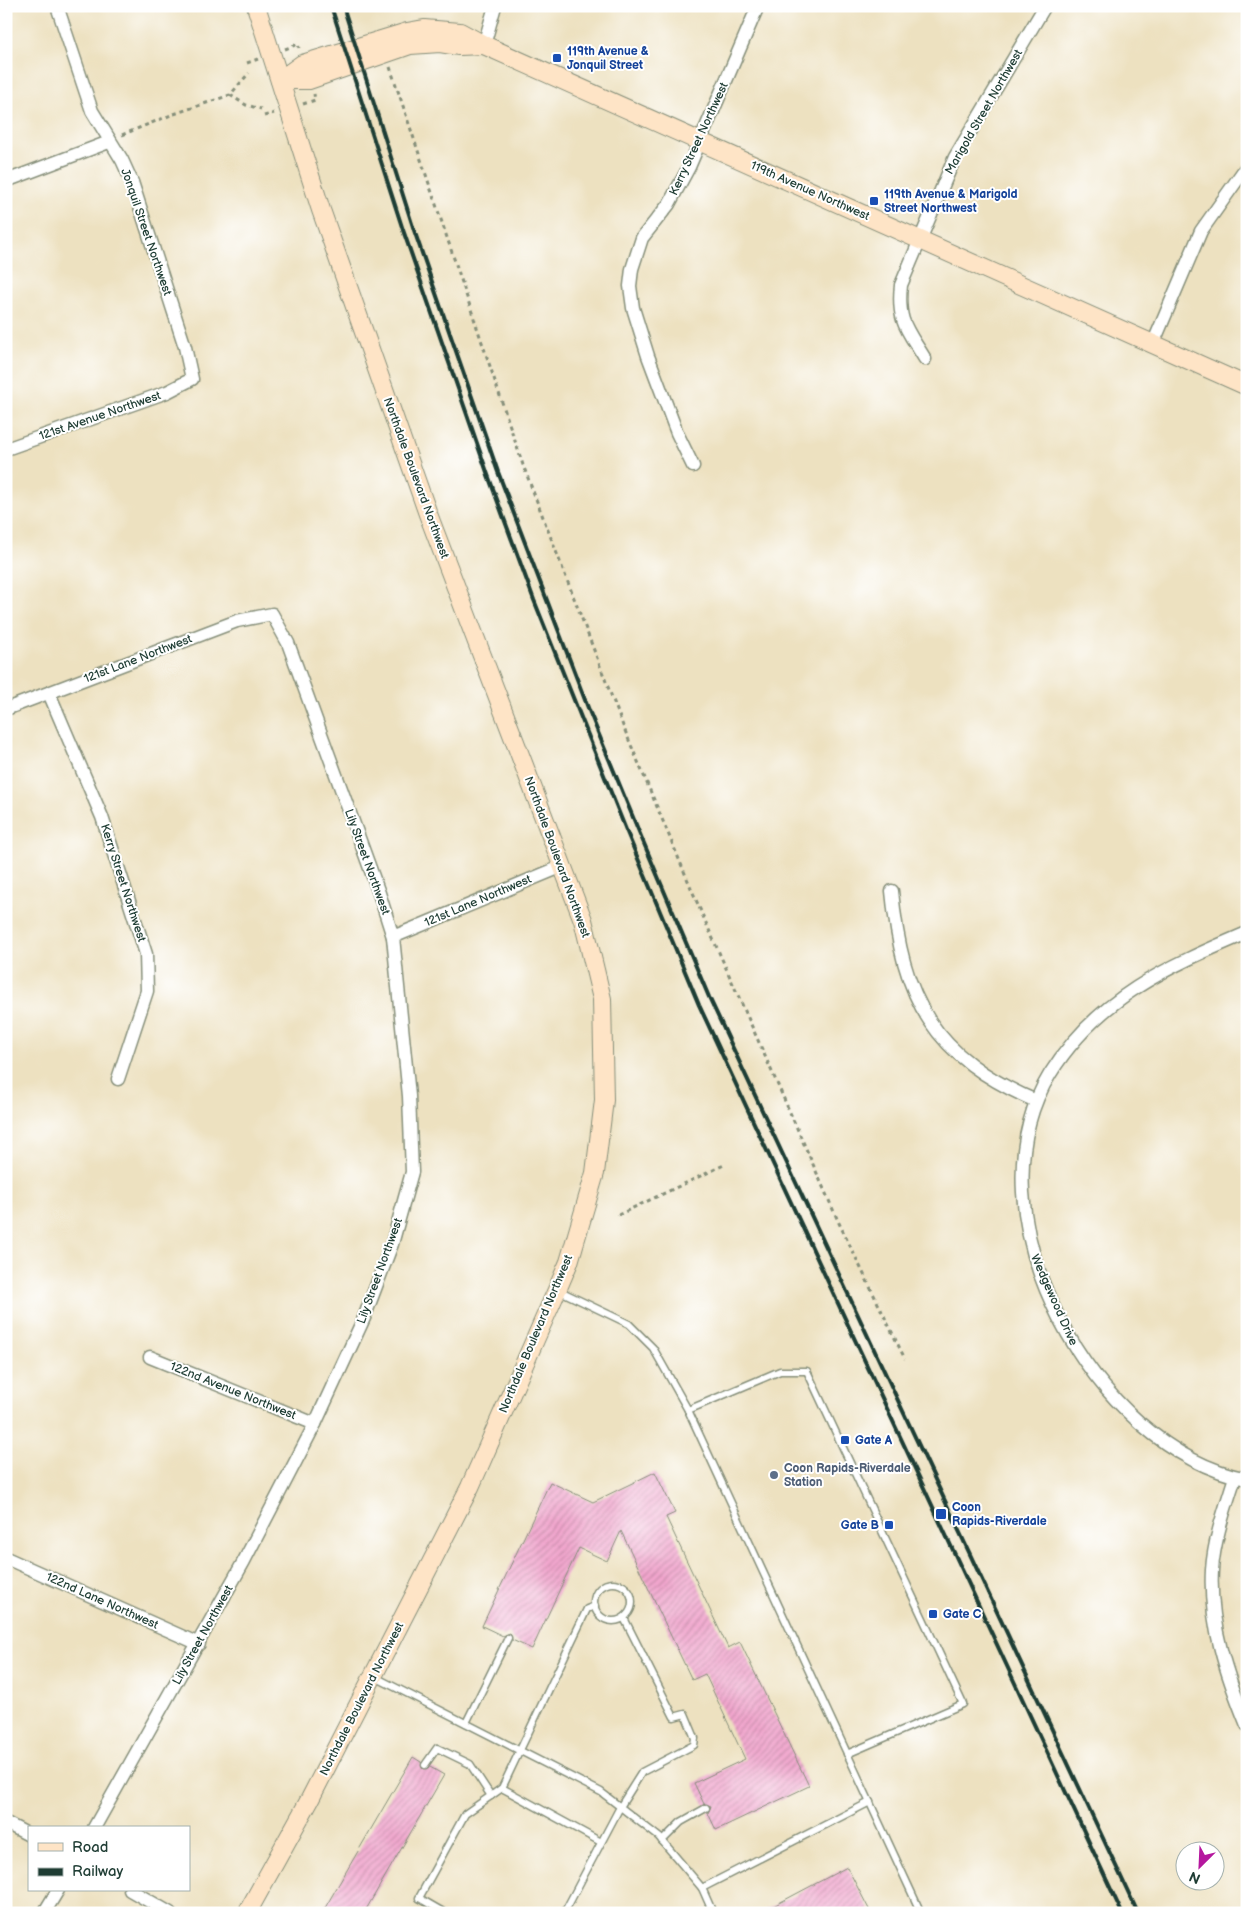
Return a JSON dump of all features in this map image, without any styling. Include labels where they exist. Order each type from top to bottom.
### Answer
[{"type":"street","name":"Jonquil Street Northwest","points":[[57,6],[92,111],[109,142],[122,160],[132,182],[185,347],[192,379]]},
{"type":"street","name":"Northdale Boulevard Northwest","points":[[247,1913],[310,1800],[470,1487],[557,1290],[568,1262],[595,1173],[604,1100],[602,999],[582,920],[428,514],[321,210],[256,6]]},
{"type":"street","points":[[484,45],[495,6]]},
{"type":"street","name":"Kerry Street Northwest","points":[[693,466],[677,433],[648,356],[634,308],[630,286],[632,269],[642,238],[669,204],[700,142],[758,6]]},
{"type":"street","name":"Marigold Street Northwest","points":[[925,359],[902,320],[899,305],[901,285],[955,157],[1045,6]]},
{"type":"street","name":"119th Avenue Northwest","points":[[280,80],[304,64],[407,32],[424,29],[460,32],[484,45],[1247,386]]},
{"type":"street","name":"119th Avenue Northwest","points":[[280,80],[309,80],[385,53],[423,43],[484,45]]},
{"type":"street","points":[[6,181],[109,142]]},
{"type":"street","points":[[1153,344],[1201,231],[1247,166]]},
{"type":"street","name":"121st Avenue Northwest","points":[[6,449],[167,392],[192,379]]},
{"type":"street","name":"121st Lane Northwest","points":[[6,709],[237,621],[272,614]]},
{"type":"street","name":"Lily Street Northwest","points":[[95,1826],[244,1561],[315,1424],[364,1318],[392,1244],[412,1172],[409,1096],[393,936],[288,642],[272,614]]},
{"type":"street","name":"Kerry Street Northwest","points":[[49,693],[102,817],[146,954],[147,991],[118,1079]]},
{"type":"street","name":"121st Lane Northwest","points":[[393,936],[563,866]]},
{"type":"street","points":[[892,891],[899,949],[910,983],[929,1022],[947,1045],[969,1065],[989,1078],[1036,1101]]},
{"type":"street","name":"Wedgewood Drive","points":[[1241,1478],[1185,1454],[1142,1424],[1113,1398],[1088,1368],[1074,1346],[1039,1271],[1030,1245],[1021,1188],[1024,1153],[1036,1101],[1065,1051],[1084,1027],[1104,1009],[1166,971],[1247,933]]},
{"type":"street","name":"122nd Avenue Northwest","points":[[150,1357],[315,1424]]},
{"type":"street","points":[[1241,1478],[1226,1506],[1212,1570],[1220,1650],[1247,1725]]},
{"type":"street","name":"122nd Lane Northwest","points":[[6,1558],[198,1644]]},
{"type":"street","points":[[6,1823],[28,1834]]},
{"type":"street","points":[[44,1913],[57,1892]]},
{"type":"street","points":[[133,1892],[170,1913]]},
{"type":"lane","points":[[557,1290],[629,1324],[653,1348],[688,1410],[922,1913]]},
{"type":"lane","points":[[688,1410],[780,1371],[807,1371],[963,1704],[847,1754]]},
{"type":"lane","points":[[611,1584],[623,1586],[628,1590],[632,1602],[631,1608],[624,1618],[612,1621],[606,1620],[597,1612],[595,1606],[596,1594],[600,1589],[611,1584]]},
{"type":"lane","points":[[445,1913],[419,1898],[465,1814],[502,1788],[586,1609],[595,1606]]},
{"type":"lane","points":[[564,1913],[620,1806],[642,1772],[694,1745],[696,1738],[684,1714],[674,1717],[624,1618]]},
{"type":"lane","points":[[466,1723],[508,1638]]},
{"type":"lane","points":[[373,1676],[601,1792],[662,1841],[702,1888],[713,1913]]},
{"type":"lane","points":[[425,1765],[437,1748],[470,1764],[491,1796]]},
{"type":"lane","points":[[502,1788],[601,1842]]},
{"type":"lane","points":[[702,1888],[870,1802]]},
{"type":"lane","points":[[662,1841],[681,1822],[706,1808]]},
{"type":"path","points":[[385,53],[523,465],[624,726],[702,914],[831,1204],[906,1359]]},
{"type":"path","points":[[109,142],[171,115],[230,95],[249,73]]},
{"type":"path","points":[[230,95],[246,105],[261,109]]},
{"type":"path","points":[[618,1215],[724,1165]]},
{"type":"building","points":[[655,1472],[675,1513],[666,1517],[728,1648],[740,1642],[809,1786],[716,1830],[708,1813],[711,1806],[704,1804],[694,1783],[745,1759],[705,1674],[692,1680],[621,1531],[607,1561],[579,1548],[532,1649],[512,1640],[510,1633],[503,1636],[482,1626],[550,1482],[593,1502]]},
{"type":"building","points":[[413,1757],[421,1762],[423,1769],[430,1767],[444,1775],[364,1913],[322,1913]]},
{"type":"building","points":[[847,1867],[871,1913],[760,1913]]},
{"type":"railway","points":[[331,6],[403,230],[488,475],[534,600],[626,830],[699,1005],[1122,1913]]},
{"type":"railway","points":[[343,6],[414,230],[498,472],[590,713],[637,827],[709,997],[1138,1913]]},
{"type":"place","name":"119th Avenue & Jonquil Street","points":[[557,58]]},
{"type":"place","name":"119th Avenue & Marigold Street Northwest","points":[[874,201]]},
{"type":"place","name":"Gate A","points":[[845,1440]]},
{"type":"place","name":"Coon Rapids-Riverdale Station","points":[[774,1475]]},
{"type":"place","name":"Coon Rapids-Riverdale","points":[[941,1514]]},
{"type":"place","name":"Gate B","points":[[889,1525]]},
{"type":"place","name":"Gate C","points":[[933,1614]]}]
